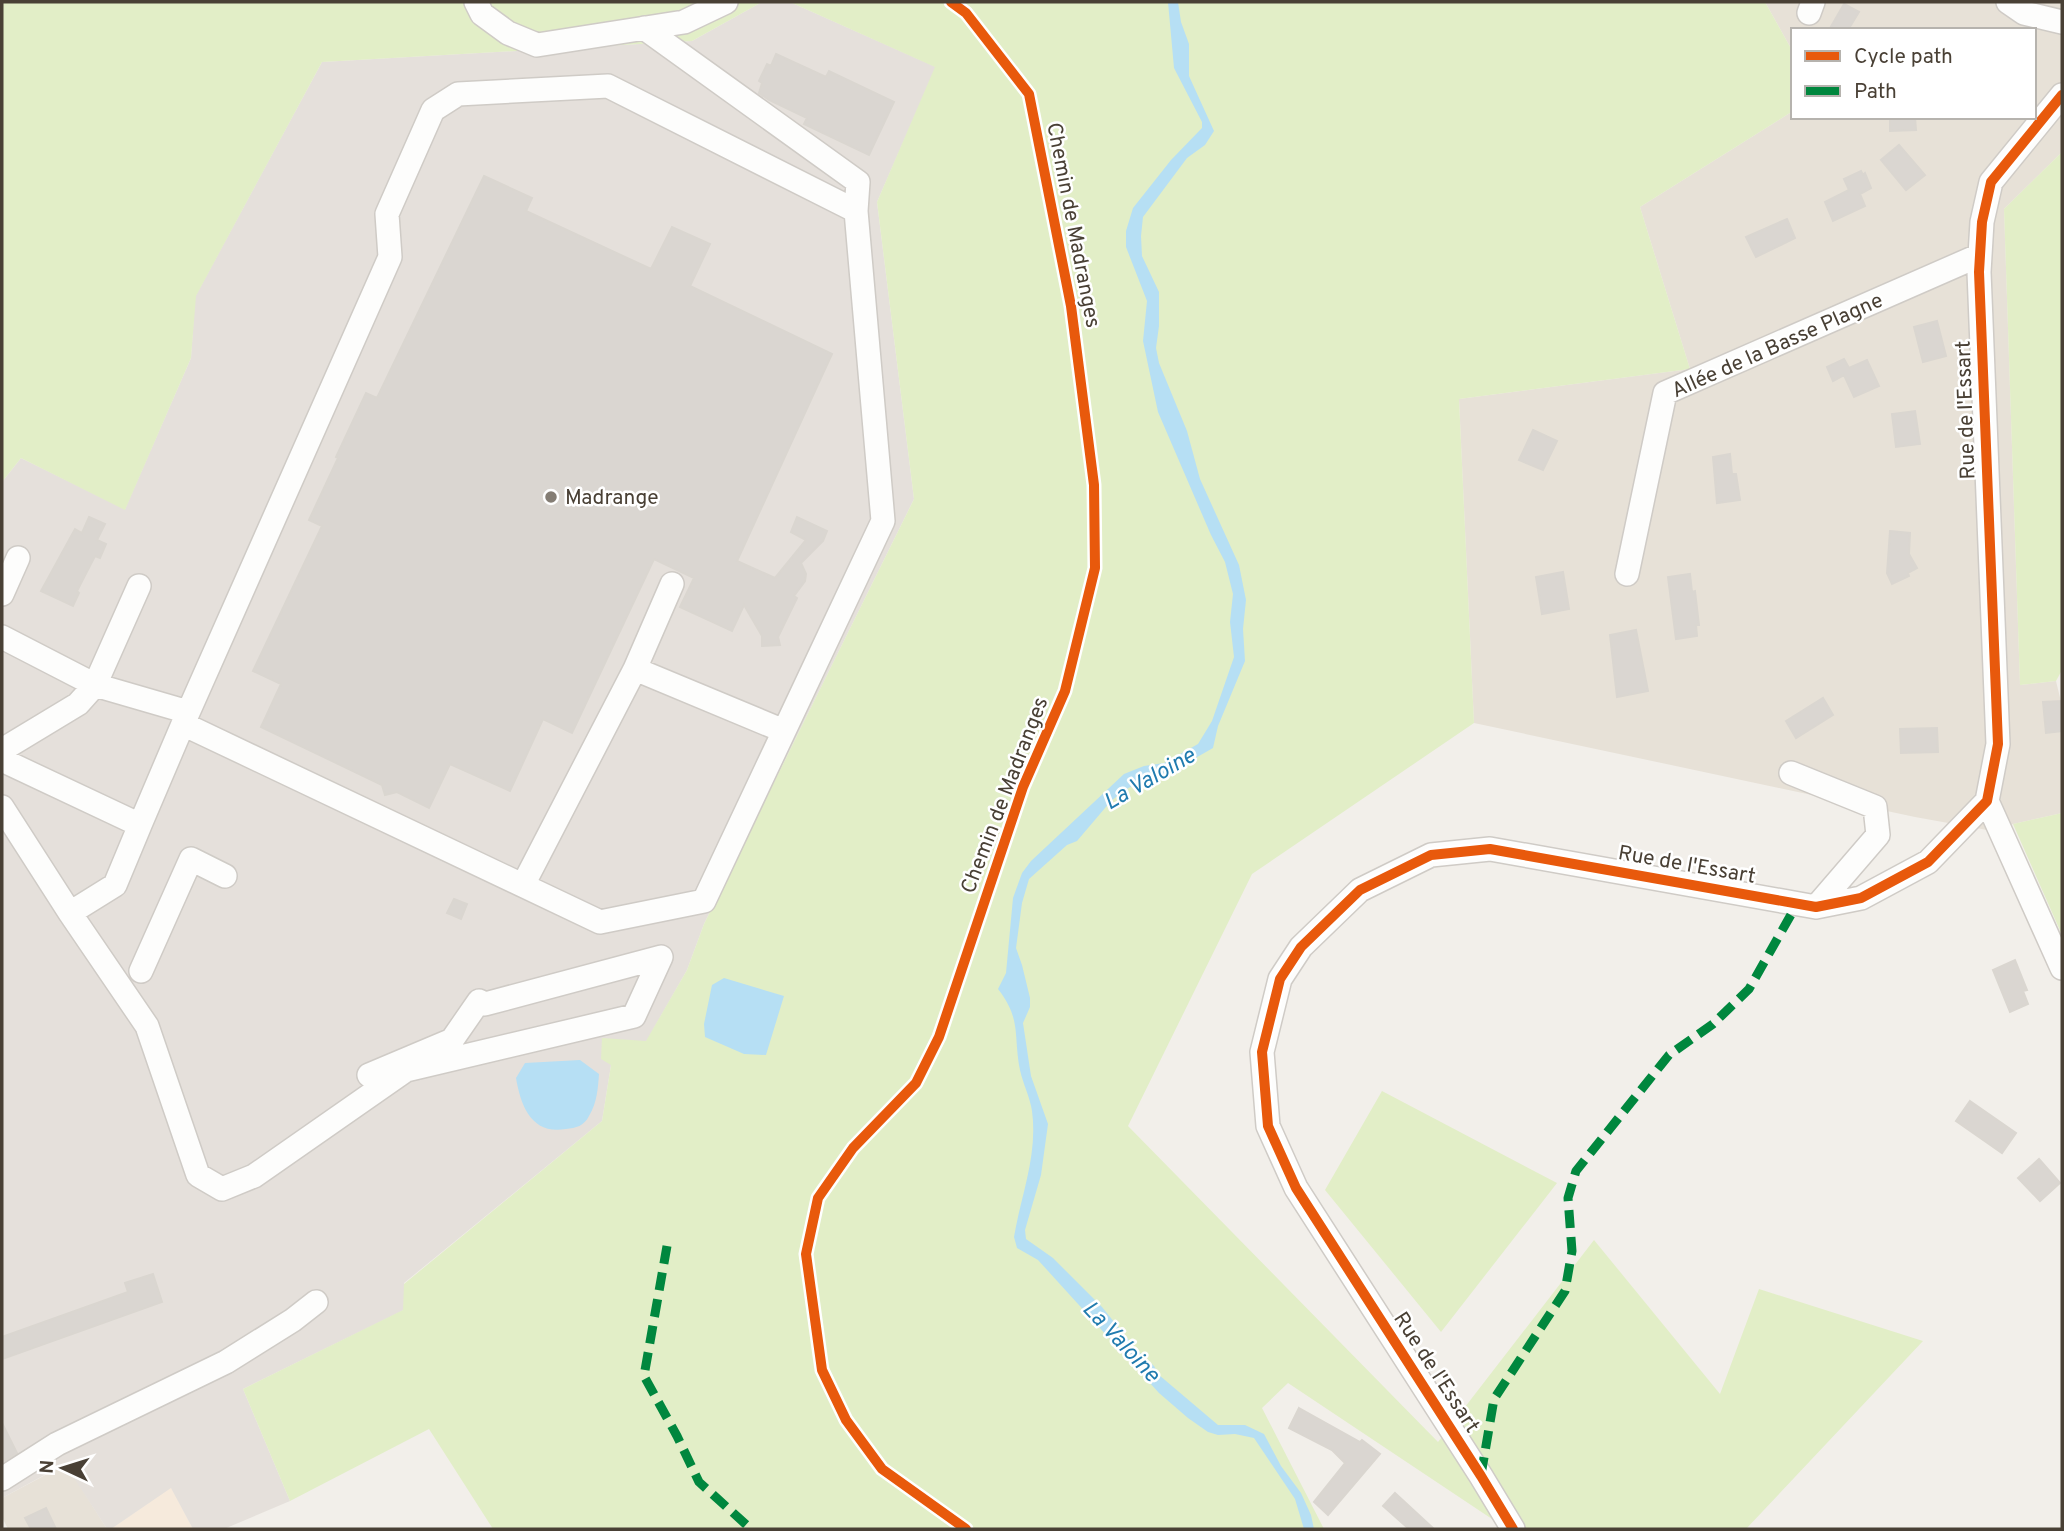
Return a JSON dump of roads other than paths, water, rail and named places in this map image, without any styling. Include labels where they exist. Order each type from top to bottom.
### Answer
[{"type":"street","points":[[476,2],[482,14],[508,33],[537,45],[684,22],[726,2]]},
{"type":"street","points":[[2008,2],[2024,13],[2062,22]]},
{"type":"street","points":[[2,637],[95,685],[185,718],[600,922],[704,901],[883,521],[856,211],[858,183],[644,28]]},
{"type":"street","points":[[70,913],[116,885],[185,718],[390,257],[387,214],[433,110],[458,94],[608,86],[856,211]]},
{"type":"street","name":"Rue de l'Essart","points":[[1513,1529],[1296,1188],[1269,1126],[1262,1052],[1280,979],[1301,947],[1360,890],[1431,855],[1490,849],[1815,908],[1861,898],[1928,862],[1987,801],[1998,744],[1980,255],[1982,222],[1991,182],[2062,95]]},
{"type":"street","name":"Allée de la Basse Plagne","points":[[1627,574],[1665,393],[1980,255]]},
{"type":"street","points":[[2,594],[18,558]]},
{"type":"street","points":[[523,885],[635,669],[673,584]]},
{"type":"street","points":[[2,750],[78,704],[95,685],[139,586]]},
{"type":"street","points":[[635,669],[784,731]]},
{"type":"street","points":[[2,760],[141,825]]},
{"type":"street","points":[[1791,773],[1875,807],[1878,835],[1815,908]]},
{"type":"street","points":[[1987,801],[2062,968]]},
{"type":"street","points":[[2,807],[70,913],[148,1026],[198,1175],[222,1189],[254,1177],[406,1070],[634,1016],[661,957],[485,1004],[479,1001],[452,1040],[369,1075]]},
{"type":"street","points":[[141,971],[191,859],[225,876]]},
{"type":"street","points":[[2,1479],[57,1444],[226,1362],[293,1320],[316,1301]]},
{"type":"water","name":"La Valoine","points":[[1168,2],[1178,2],[1181,22],[1189,44],[1189,76],[1214,131],[1205,145],[1187,158],[1143,217],[1142,256],[1159,292],[1156,348],[1159,363],[1187,431],[1200,479],[1239,565],[1246,600],[1243,629],[1245,661],[1218,726],[1213,748],[1164,776],[1139,782],[1125,790],[1111,801],[1077,841],[1067,845],[1029,879],[1022,903],[1016,948],[1030,998],[1030,1007],[1023,1023],[1031,1076],[1048,1124],[1041,1175],[1025,1230],[1026,1239],[1053,1258],[1102,1307],[1159,1375],[1218,1425],[1245,1425],[1264,1434],[1281,1466],[1301,1493],[1314,1529],[1304,1529],[1295,1499],[1254,1438],[1208,1432],[1188,1418],[1159,1393],[1038,1260],[1017,1248],[1014,1237],[1031,1159],[1033,1127],[1031,1106],[1020,1070],[1014,1019],[998,989],[1006,973],[1013,898],[1022,873],[1031,861],[1124,774],[1144,766],[1164,763],[1198,744],[1212,721],[1234,657],[1230,622],[1233,594],[1225,562],[1158,412],[1143,341],[1147,301],[1126,247],[1126,231],[1133,208],[1171,160],[1202,128],[1202,122],[1174,68]]},
{"type":"water","points":[[724,978],[784,996],[766,1055],[744,1054],[705,1037],[704,1024],[712,985]]},
{"type":"water","points":[[580,1060],[599,1074],[592,1111],[579,1126],[554,1130],[545,1128],[530,1117],[521,1099],[516,1078],[525,1063]]},
{"type":"place","name":"Madrange","points":[[551,497]]}]
